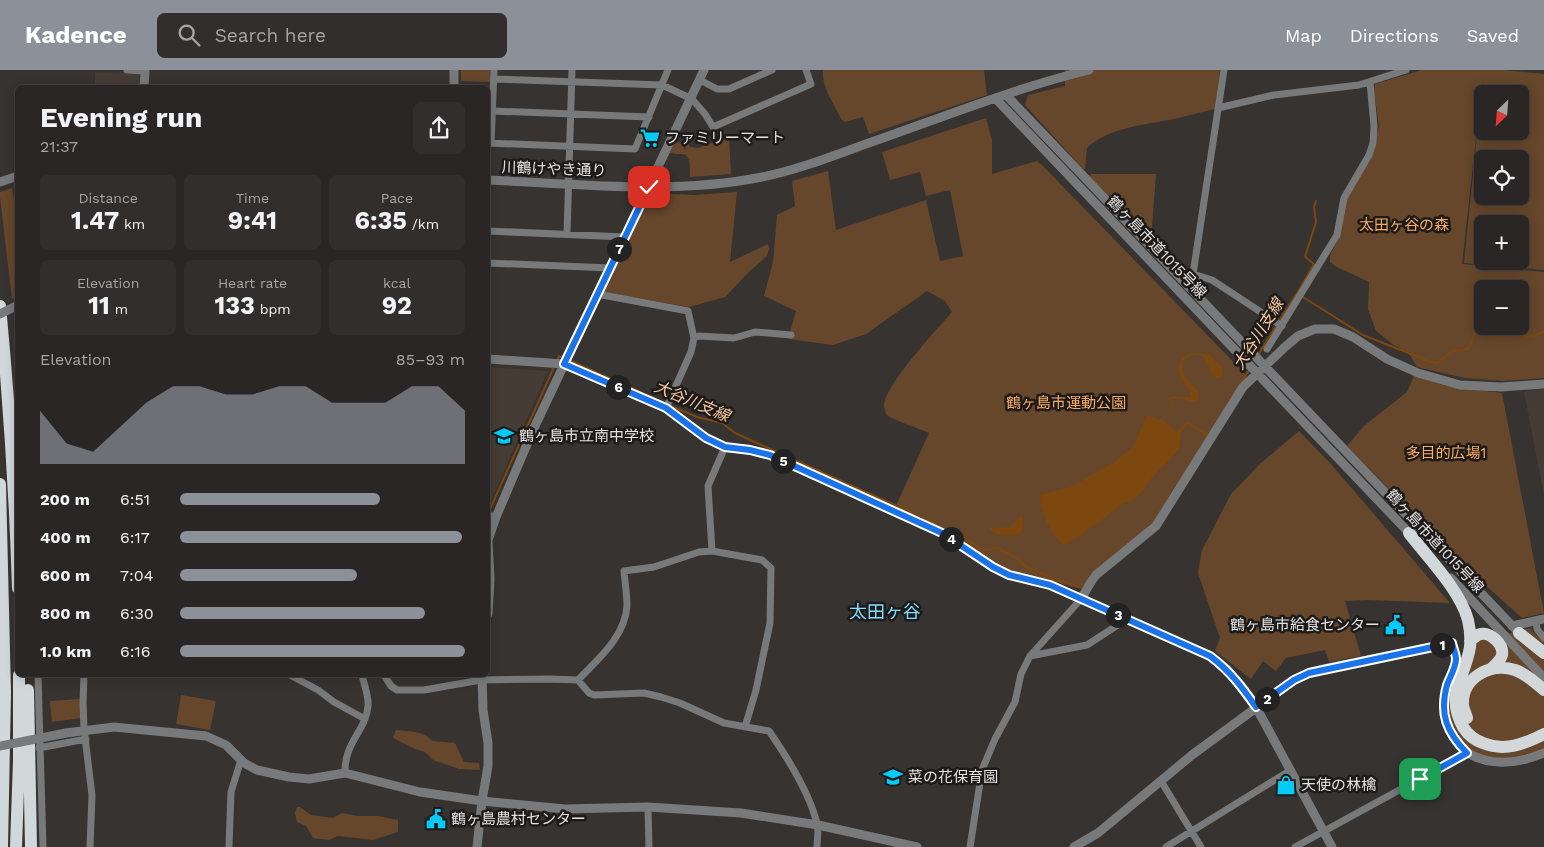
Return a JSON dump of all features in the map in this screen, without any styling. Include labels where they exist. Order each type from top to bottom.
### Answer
[{"type":"highway","points":[[0,302],[10,378],[15,448]]},
{"type":"highway","points":[[0,306],[7,377],[15,530]]},
{"type":"highway","points":[[0,484],[5,692],[2,847]]},
{"type":"highway","points":[[1409,533],[1453,589],[1464,608],[1470,632],[1470,641],[1458,681],[1455,708],[1458,718],[1467,733],[1477,741],[1492,747],[1509,747],[1526,743],[1544,734]]},
{"type":"highway","points":[[1515,630],[1544,653]]},
{"type":"highway","points":[[1470,641],[1476,636],[1485,634],[1500,645],[1502,654],[1500,660],[1492,668]]},
{"type":"highway","points":[[1544,690],[1515,670],[1492,668],[1482,671],[1470,683],[1465,694],[1463,706],[1468,720],[1478,733],[1493,740],[1510,741],[1544,727]]},
{"type":"highway","points":[[16,847],[19,677]]},
{"type":"highway","points":[[27,677],[31,847]]},
{"type":"street","points":[[127,70],[145,70],[144,85]]},
{"type":"street","points":[[454,70],[454,85]]},
{"type":"street","points":[[490,132],[494,70]]},
{"type":"street","points":[[567,234],[572,70]]},
{"type":"street","points":[[490,143],[635,149],[668,70]]},
{"type":"street","points":[[492,516],[534,428],[559,363],[598,294],[692,99],[704,70]]},
{"type":"street","points":[[700,80],[717,89],[728,89],[772,70]]},
{"type":"street","points":[[494,79],[662,85],[692,99],[712,127],[811,84],[806,70]]},
{"type":"street","points":[[649,187],[705,185],[781,172],[1006,95],[1089,70]]},
{"type":"street","points":[[1188,287],[1193,274],[1224,70]]},
{"type":"street","points":[[1218,108],[1274,95],[1326,90],[1370,82],[1406,70]]},
{"type":"street","points":[[1267,349],[1337,235],[1344,198],[1369,155],[1373,143],[1374,126],[1370,82]]},
{"type":"street","name":"鶴ヶ島市道1015号線","points":[[1006,95],[1188,287],[1409,533],[1544,678]]},
{"type":"street","name":"鶴ヶ島市道1015号線","points":[[996,99],[1544,660]]},
{"type":"street","points":[[492,111],[649,117]]},
{"type":"street","points":[[0,182],[15,177]]},
{"type":"street","name":"川鶴けやき通り","points":[[490,180],[649,187]]},
{"type":"street","points":[[490,232],[624,237]]},
{"type":"street","points":[[490,263],[610,268]]},
{"type":"street","points":[[1193,274],[1212,280],[1282,326]]},
{"type":"street","points":[[598,294],[688,311],[694,338],[691,352],[666,408]]},
{"type":"street","points":[[0,314],[15,306]]},
{"type":"street","points":[[970,847],[982,770],[995,739],[1015,702],[1021,674],[1030,656],[1082,598],[1096,575],[1156,526],[1243,387],[1298,336],[1315,329],[1334,329],[1353,337],[1387,359],[1418,373],[1460,385],[1501,387],[1544,384]]},
{"type":"street","points":[[694,338],[699,336],[734,338],[756,332],[791,336]]},
{"type":"street","points":[[490,359],[559,363],[666,408],[706,438],[725,447],[770,455],[942,533],[993,567],[1009,575],[1050,585],[1210,656],[1227,669],[1242,686],[1256,707],[1332,847]]},
{"type":"street","points":[[712,551],[708,486],[725,447]]},
{"type":"street","points":[[578,680],[622,628],[626,607],[624,571],[654,567],[698,552],[712,551],[762,560],[771,568],[770,623],[746,727]]},
{"type":"street","points":[[1030,656],[1087,645],[1127,619]]},
{"type":"street","points":[[1515,630],[1540,620]]},
{"type":"street","points":[[1540,620],[1538,628],[1544,638]]},
{"type":"street","points":[[1074,847],[1098,833],[1161,780],[1294,680],[1309,673],[1452,643],[1456,658],[1447,686],[1444,716],[1448,728],[1456,741],[1467,753],[1483,760],[1500,763],[1532,758],[1544,753]]},
{"type":"street","points":[[38,677],[39,748],[44,847]]},
{"type":"street","points":[[84,677],[84,729],[92,795],[90,847]]},
{"type":"street","points":[[294,677],[365,720]]},
{"type":"street","points":[[345,773],[347,752],[365,720],[368,705],[362,677]]},
{"type":"street","points":[[385,677],[391,686],[397,690],[424,690],[482,678],[578,680],[589,693],[594,695],[644,693],[661,696],[724,723],[769,731],[787,757],[809,800],[818,825],[817,847]]},
{"type":"street","points":[[477,847],[488,766],[488,744],[482,710],[482,678]]},
{"type":"street","points":[[0,746],[84,729],[114,727],[206,736],[226,745],[241,760],[256,770],[289,777],[309,779],[345,773],[420,792],[482,801],[565,809],[648,807],[741,813],[818,825],[917,847]]},
{"type":"street","points":[[39,748],[86,739]]},
{"type":"street","points":[[1295,847],[1467,753]]},
{"type":"street","points":[[229,847],[231,792],[241,760]]},
{"type":"street","points":[[1166,847],[1291,770]]},
{"type":"street","points":[[1161,780],[1201,847]]},
{"type":"street","points":[[648,807],[649,847]]},
{"type":"shaded area","points":[[95,72],[139,73],[139,85],[95,85]]},
{"type":"shaded area","points":[[1195,353],[1210,355],[1221,366],[1223,376],[1217,378],[1213,375],[1205,360],[1198,354],[1183,360],[1184,375],[1199,394],[1198,399],[1194,402],[1178,398],[1169,400],[1173,405],[1172,409],[1163,420],[1174,430],[1183,429],[1179,449],[1133,500],[1122,504],[1065,545],[1060,542],[1048,523],[1040,501],[1040,495],[1071,487],[1116,461],[1134,446],[1147,415],[1162,420],[1171,409],[1172,405],[1168,399],[1171,397],[1190,397],[1191,392],[1180,375],[1179,363],[1187,355]]},
{"type":"shaded area","name":"鶴ヶ島市立南中学校","points":[[490,367],[548,371],[491,501]]},
{"type":"shaded area","points":[[1544,389],[1544,495],[1524,392]]},
{"type":"shaded area","points":[[1022,515],[1023,528],[1019,534],[1003,535],[989,529],[1010,527]]},
{"type":"green space","points":[[461,70],[490,70],[490,82],[461,81]]},
{"type":"green space","points":[[823,70],[984,70],[987,95],[869,134],[863,117],[845,122],[842,120],[826,89]]},
{"type":"green space","points":[[1065,70],[1220,70],[1215,109],[1128,128],[1106,135],[1087,148],[1084,170],[1025,105],[1028,95],[1065,86]]},
{"type":"green space","name":"太田ヶ谷の森","points":[[1422,70],[1504,70],[1544,74],[1544,270],[1529,269],[1529,215],[1474,215],[1474,264],[1464,263],[1474,164],[1474,205],[1529,205],[1529,150],[1475,150],[1476,140],[1529,140],[1529,85],[1482,85],[1483,75],[1482,85],[1474,85],[1474,140],[1476,140],[1462,264],[1474,265],[1474,270],[1544,272],[1544,378],[1503,381],[1465,378],[1417,367],[1408,352],[1395,346],[1376,331],[1368,309],[1369,282],[1330,262],[1330,255],[1341,230],[1345,200],[1374,147],[1379,126],[1374,90],[1375,84]]},
{"type":"green space","name":"鶴ヶ島市運動公園","points":[[986,118],[992,140],[992,174],[1037,161],[1247,376],[1151,530],[1081,589],[1006,569],[997,565],[955,536],[895,508],[929,433],[890,417],[886,413],[884,404],[894,382],[952,312],[945,301],[927,291],[866,334],[833,345],[788,339],[796,311],[764,296],[773,262],[777,215],[795,206],[792,181],[828,171],[836,230],[926,200],[940,261],[963,256],[950,190],[926,196],[920,172],[890,180],[882,152]]},
{"type":"green space","points":[[729,136],[731,174],[690,177],[688,157],[683,154],[670,153],[675,141],[681,143],[685,149],[684,145],[688,143],[690,147],[698,148]]},
{"type":"green space","points":[[1091,174],[1156,174],[1151,239],[1089,176]]},
{"type":"green space","points":[[12,188],[15,207],[15,298],[12,299],[0,197],[0,192]]},
{"type":"green space","points":[[737,192],[730,262],[768,244],[769,249],[767,256],[725,297],[689,307],[602,292],[652,193],[695,195]]},
{"type":"green space","name":"多目的広場1","points":[[1414,376],[1447,386],[1502,393],[1544,613],[1522,618],[1461,563],[1347,446],[1364,426],[1407,392]]},
{"type":"green space","points":[[1299,431],[1331,464],[1450,603],[1345,601],[1361,656],[1329,662],[1325,650],[1286,658],[1276,671],[1263,661],[1251,679],[1215,651],[1220,638],[1198,573],[1202,550],[1231,494],[1261,463]]},
{"type":"green space","points":[[1530,628],[1544,643],[1544,749],[1508,758],[1485,756],[1465,745],[1457,734],[1450,715],[1451,692],[1465,645]]},
{"type":"green space","points":[[181,695],[216,701],[210,730],[176,724]]},
{"type":"green space","points":[[80,699],[82,718],[52,722],[50,701]]},
{"type":"green space","points":[[396,730],[420,733],[432,741],[455,743],[464,762],[479,763],[480,770],[459,769],[433,760],[425,752],[393,738]]},
{"type":"green space","points":[[297,807],[311,815],[333,818],[342,813],[398,820],[398,832],[373,840],[338,836],[329,840],[313,838],[306,826],[297,822],[295,813]]},
{"type":"waterway","points":[[1298,292],[1314,264],[1305,257],[1316,222],[1314,207],[1316,201]]},
{"type":"waterway","name":"大谷川支線","points":[[1279,321],[1297,293],[1299,294]]},
{"type":"waterway","name":"大谷川支線","points":[[1303,297],[1363,335],[1437,363],[1454,350],[1461,351],[1469,348],[1476,331],[1508,329],[1530,337],[1544,331]]},
{"type":"waterway","name":"大谷川支線","points":[[1258,355],[1277,325]]},
{"type":"waterway","name":"大谷川支線","points":[[557,361],[559,356],[564,359]]},
{"type":"waterway","name":"大谷川支線","points":[[569,360],[665,403]]},
{"type":"waterway","name":"大谷川支線","points":[[490,509],[554,367]]},
{"type":"waterway","name":"大谷川支線","points":[[1240,385],[1249,370]]},
{"type":"waterway","name":"大谷川支線","points":[[669,405],[697,417],[722,423],[735,433],[915,514]]},
{"type":"waterway","points":[[1182,429],[1187,423],[1208,435]]},
{"type":"waterway","points":[[926,519],[936,523]]},
{"type":"waterway","points":[[954,531],[979,547],[986,550],[997,548],[1019,559],[1023,565],[1029,568],[1080,587]]},
{"type":"place","name":"ファミリーマート","points":[[650,138]]},
{"type":"place","name":"鶴ヶ島市立南中学校","points":[[504,436]]},
{"type":"place","name":"鶴ヶ島市給食センター","points":[[1395,625]]},
{"type":"place","name":"菜の花保育園","points":[[893,777]]},
{"type":"place","name":"天使の林檎","points":[[1286,785]]},
{"type":"place","name":"鶴ヶ島農村センター","points":[[436,819]]},
{"type":"district","name":"太田ヶ谷","points":[[885,611]]},
{"type":"route","points":[[649,187],[564,364],[666,408],[682,418],[706,438],[725,447],[770,455],[942,533],[993,567],[1009,575],[1050,585],[1210,656],[1227,669],[1242,686],[1256,707],[1294,680],[1309,673],[1452,643],[1456,658],[1447,686],[1444,716],[1448,728],[1456,741],[1467,753],[1420,779]]}]
